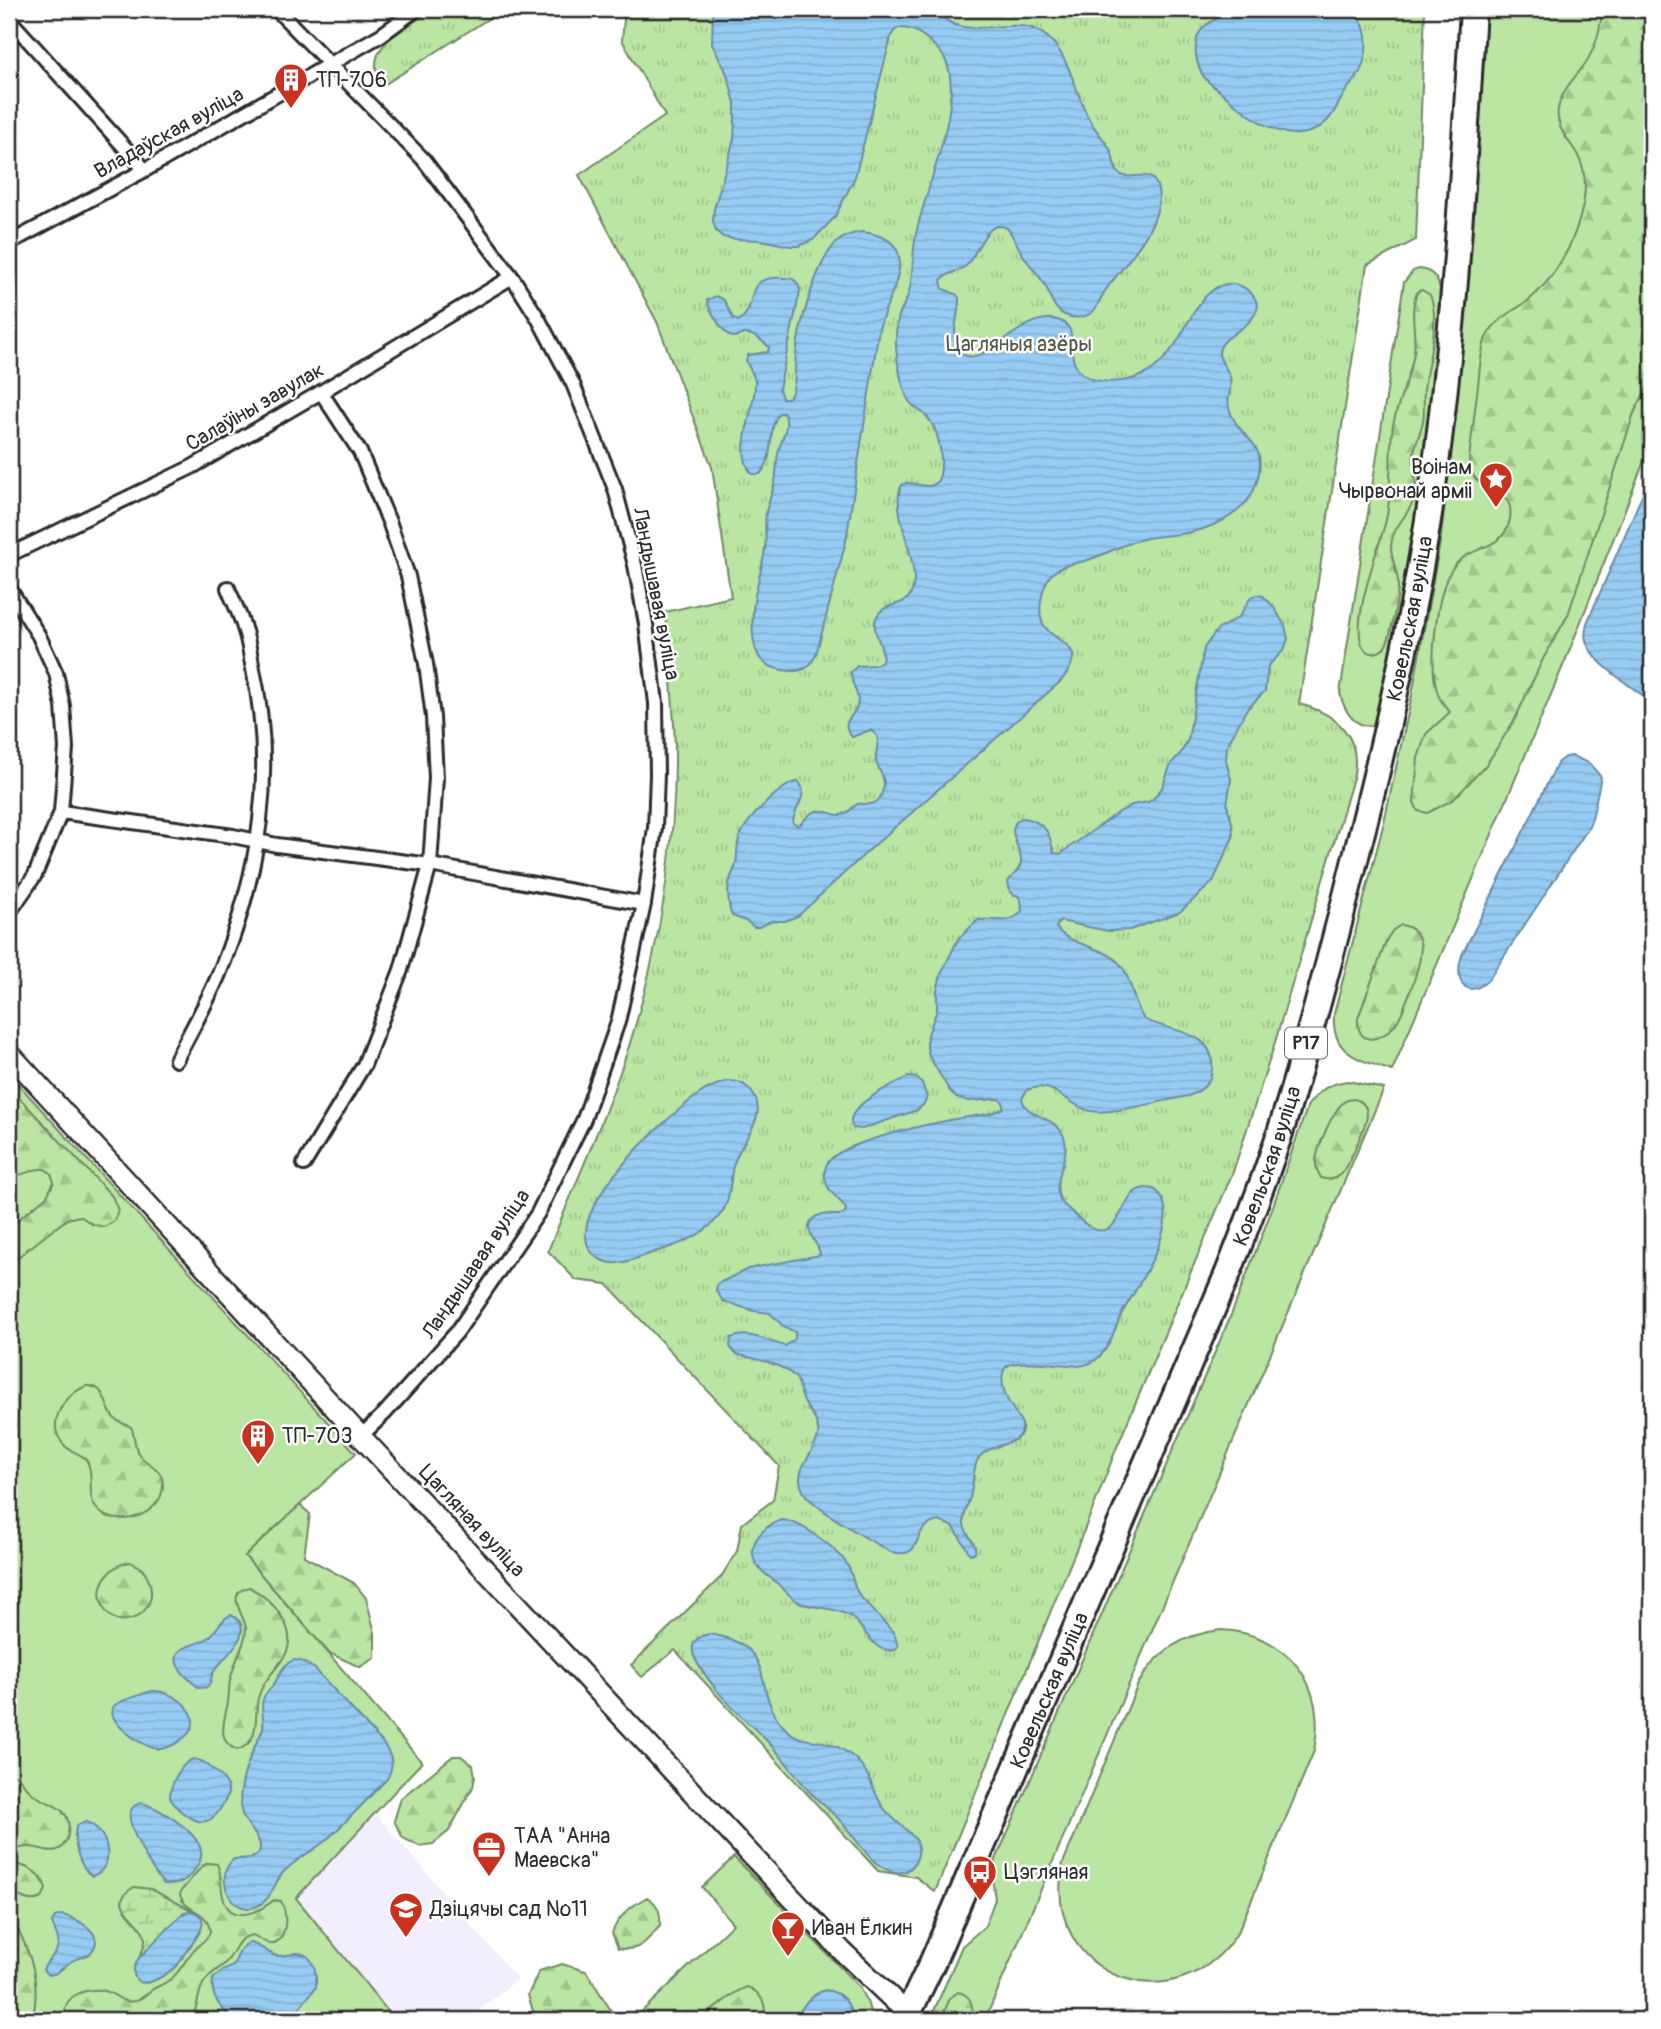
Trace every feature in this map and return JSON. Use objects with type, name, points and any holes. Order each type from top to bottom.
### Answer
[{"type":"highway","name":"Ковельская вуліца","points":[[906,2017],[933,1961],[1228,1273],[1284,1122],[1334,944],[1383,748],[1430,510],[1458,249],[1473,9]]},
{"type":"street","name":"Ландышавая вуліца","points":[[276,9],[423,159],[512,277],[538,318],[573,384],[615,489],[635,565],[656,703],[655,828],[643,904],[618,1022],[584,1119],[538,1213],[457,1332],[386,1413],[361,1436]]},
{"type":"street","name":"Владаўская вуліца","points":[[9,243],[145,170],[381,35],[418,9]]},
{"type":"street","points":[[9,19],[145,170]]},
{"type":"street","name":"Салаўіны завулак","points":[[9,555],[192,467],[512,277]]},
{"type":"street","points":[[304,1164],[364,1065],[401,970],[429,865],[436,778],[433,717],[426,664],[408,576],[390,524],[359,452],[321,392]]},
{"type":"street","points":[[9,587],[39,636],[55,673],[63,706],[66,748],[61,812],[35,875],[9,913]]},
{"type":"street","points":[[176,1060],[218,976],[238,923],[261,819],[264,741],[257,684],[245,629],[228,588]]},
{"type":"street","points":[[61,812],[429,865],[643,904]]},
{"type":"street","name":"Цагляная вуліца","points":[[9,1053],[361,1436],[906,2017]]},
{"type":"shaded area","name":"Дзіцячы сад №11","points":[[375,1813],[517,1979],[467,2020],[395,2020],[296,1898]]},
{"type":"green space","points":[[432,9],[500,9],[382,86],[376,72],[376,59],[381,49],[399,32]]},
{"type":"green space","name":"Цагляныя азёры","points":[[625,9],[1425,9],[1416,240],[1367,265],[1299,704],[1324,714],[1344,729],[1354,750],[1353,778],[1273,1049],[1233,1172],[935,1892],[916,1877],[878,1871],[675,1650],[642,1677],[631,1665],[721,1577],[737,1551],[742,1524],[773,1500],[779,1466],[607,1284],[576,1280],[548,1251],[630,1043],[649,972],[664,898],[675,787],[674,716],[665,612],[731,597],[712,467],[657,322],[579,175],[665,116],[622,40]]},
{"type":"green space","points":[[1487,9],[1652,9],[1652,441],[1568,654],[1392,1071],[1358,1059],[1342,1047],[1334,1028],[1334,1014],[1384,822],[1411,700],[1441,537],[1460,364]]},
{"type":"green space","points":[[1602,9],[1652,9],[1652,379],[1634,413],[1568,615],[1543,659],[1515,719],[1487,764],[1454,799],[1428,813],[1418,811],[1414,802],[1418,758],[1426,734],[1450,712],[1438,694],[1434,666],[1435,630],[1446,580],[1459,561],[1501,538],[1510,519],[1510,507],[1506,499],[1477,480],[1469,459],[1482,349],[1495,324],[1532,298],[1550,278],[1568,249],[1577,227],[1585,191],[1584,179],[1578,156],[1559,123],[1558,109],[1565,90],[1592,51],[1599,31]]},
{"type":"green space","points":[[1419,269],[1433,275],[1440,289],[1430,428],[1420,510],[1379,716],[1373,726],[1366,726],[1350,716],[1340,693],[1404,282],[1413,271]]},
{"type":"green space","points":[[1422,290],[1430,295],[1434,330],[1424,389],[1423,421],[1414,452],[1415,493],[1392,539],[1391,550],[1398,587],[1390,633],[1383,649],[1371,653],[1361,643],[1361,610],[1386,520],[1393,425],[1412,362],[1415,346],[1414,305],[1418,291]]},
{"type":"green space","points":[[1401,925],[1411,928],[1420,942],[1417,971],[1404,1009],[1396,1023],[1387,1033],[1369,1039],[1361,1033],[1358,1018],[1387,939],[1393,930]]},
{"type":"green space","points":[[9,1074],[356,1453],[245,1556],[422,1762],[296,1898],[395,2020],[9,2020]]},
{"type":"green space","points":[[1348,1081],[1384,1089],[985,2020],[930,2020],[962,1946],[985,1926],[995,1899],[991,1871],[1231,1315],[1308,1105],[1325,1088]]},
{"type":"green space","points":[[9,1087],[112,1196],[118,1210],[114,1221],[104,1227],[92,1224],[80,1216],[67,1219],[9,1264],[9,1227],[47,1196],[54,1182],[51,1174],[42,1169],[9,1176]]},
{"type":"green space","points":[[1354,1099],[1364,1104],[1367,1112],[1360,1138],[1342,1172],[1332,1179],[1321,1178],[1316,1163],[1326,1130],[1340,1106],[1347,1100]]},
{"type":"green space","points":[[86,1386],[98,1389],[115,1419],[131,1427],[138,1453],[157,1470],[162,1479],[161,1497],[155,1505],[136,1517],[114,1518],[104,1515],[96,1508],[87,1461],[65,1446],[59,1438],[56,1420],[59,1411],[70,1396]]},
{"type":"green space","points":[[300,1505],[310,1514],[304,1556],[354,1583],[366,1598],[375,1633],[375,1658],[360,1667],[329,1653],[245,1556]]},
{"type":"green space","points":[[130,1562],[141,1569],[149,1580],[150,1600],[137,1617],[118,1620],[103,1606],[100,1591],[110,1572]]},
{"type":"green space","points":[[249,1587],[275,1607],[289,1636],[284,1657],[260,1692],[253,1735],[245,1746],[237,1750],[226,1742],[223,1729],[230,1680],[246,1632],[237,1599],[242,1590]]},
{"type":"green space","points":[[1221,1630],[1245,1633],[1266,1641],[1284,1652],[1298,1667],[1315,1705],[1317,1727],[1314,1751],[1239,1930],[1214,1960],[1183,1977],[1151,1983],[1120,1977],[1093,1961],[1072,1936],[1061,1903],[1063,1863],[1145,1672],[1172,1646],[1195,1635]]},
{"type":"green space","points":[[453,1756],[461,1756],[473,1765],[473,1787],[449,1831],[433,1844],[419,1846],[403,1838],[394,1821],[401,1798]]},
{"type":"green space","points":[[9,1771],[32,1793],[63,1811],[69,1824],[66,1841],[61,1848],[50,1851],[27,1847],[9,1852]]},
{"type":"green space","points":[[734,1857],[859,1987],[868,2004],[872,2020],[633,2020],[733,1924],[702,1887]]},
{"type":"green space","points":[[208,1863],[217,1864],[223,1897],[232,1911],[245,1914],[274,1900],[281,1901],[285,1913],[285,1927],[280,1939],[269,1944],[253,1935],[242,1939],[227,1961],[205,1981],[195,2011],[189,2020],[67,2020],[66,2005],[70,1999],[82,1992],[105,1991],[130,2002],[175,1975],[210,1932],[201,1914],[187,1905],[180,1895],[202,1866]]},
{"type":"green space","points":[[18,1865],[32,1870],[42,1880],[46,1889],[42,1898],[29,1900],[9,1889],[9,1868]]},
{"type":"green space","points":[[134,1887],[151,1889],[193,1911],[184,1912],[139,1958],[145,1937],[123,1906],[122,1900]]},
{"type":"green space","points":[[647,1897],[658,1909],[660,1926],[637,1947],[618,1948],[612,1933],[618,1921]]},
{"type":"green space","points":[[9,1912],[28,1951],[35,1977],[32,2020],[9,2020]]},
{"type":"green space","points":[[562,1964],[586,1971],[617,2020],[536,2020],[528,1995],[539,1971]]},
{"type":"green space","points":[[747,1987],[756,1992],[762,2000],[765,2010],[762,2020],[695,2020],[733,1994]]},
{"type":"green space","points":[[958,1992],[966,1996],[971,2003],[972,2020],[941,2020],[950,1998]]},
{"type":"water","points":[[1339,8],[1360,19],[1366,36],[1363,64],[1327,121],[1314,130],[1300,134],[1271,128],[1244,111],[1206,79],[1196,57],[1197,38],[1203,28],[1227,9],[1259,12]]},
{"type":"water","points":[[713,9],[938,9],[945,19],[967,28],[1031,28],[1043,34],[1061,54],[1083,107],[1110,149],[1120,174],[1150,177],[1155,182],[1158,203],[1149,230],[1095,308],[1085,316],[1071,317],[1058,310],[1045,285],[1007,228],[1000,226],[988,232],[966,266],[941,280],[943,289],[959,298],[955,335],[958,349],[963,354],[971,357],[980,354],[1028,325],[1053,319],[1061,321],[1070,330],[1072,356],[1079,370],[1096,380],[1127,380],[1150,371],[1168,355],[1202,300],[1219,286],[1241,286],[1252,294],[1258,306],[1250,321],[1225,341],[1219,353],[1231,381],[1228,400],[1233,419],[1252,442],[1259,458],[1260,469],[1256,484],[1244,504],[1215,525],[1136,541],[1054,572],[1044,588],[1041,615],[1047,630],[1072,651],[1070,668],[1061,681],[798,916],[785,921],[771,921],[759,927],[732,916],[728,891],[739,839],[757,812],[792,783],[799,782],[803,792],[793,823],[798,826],[817,811],[843,815],[858,804],[873,804],[883,791],[884,780],[876,762],[877,736],[870,730],[852,737],[848,732],[848,720],[858,702],[851,672],[857,666],[875,665],[882,661],[882,650],[875,628],[877,616],[887,607],[905,601],[913,589],[913,568],[899,509],[900,489],[903,484],[908,483],[928,486],[934,484],[939,478],[941,467],[937,434],[927,417],[906,395],[898,366],[896,335],[899,316],[911,285],[916,234],[942,145],[951,97],[950,76],[945,59],[924,36],[907,28],[894,31],[855,177],[835,217],[813,240],[799,246],[723,237],[716,231],[714,209],[734,139],[735,103],[725,69],[712,44]]},
{"type":"water","points":[[862,232],[882,237],[894,245],[899,256],[899,269],[879,329],[846,541],[817,651],[806,668],[793,671],[779,669],[766,664],[758,655],[753,623],[755,596],[765,549],[766,512],[775,481],[777,457],[786,428],[786,418],[784,413],[779,413],[775,420],[765,468],[760,474],[752,474],[744,453],[755,381],[746,360],[748,355],[768,352],[769,347],[751,335],[733,337],[725,332],[707,300],[716,296],[724,300],[733,318],[738,321],[745,314],[753,292],[761,281],[786,278],[796,282],[800,291],[779,389],[782,398],[789,398],[794,383],[801,328],[822,264],[829,251],[842,238]]},
{"type":"water","points":[[1652,472],[1652,702],[1604,666],[1589,648],[1585,636],[1587,623]]},
{"type":"water","points":[[1263,596],[1274,607],[1285,626],[1288,639],[1284,650],[1268,666],[1265,691],[1246,710],[1227,746],[1226,760],[1231,780],[1227,805],[1233,837],[1213,882],[1180,912],[1130,930],[1108,931],[1060,921],[1056,927],[1067,937],[1117,961],[1126,974],[1144,1019],[1188,1034],[1206,1046],[1211,1056],[1210,1079],[1201,1089],[1188,1096],[1112,1111],[1091,1111],[1045,1088],[1027,1090],[1022,1099],[1030,1110],[1055,1125],[1064,1137],[1065,1154],[1058,1180],[1059,1196],[1063,1204],[1091,1228],[1106,1230],[1118,1219],[1132,1195],[1138,1190],[1153,1189],[1160,1195],[1165,1207],[1161,1238],[1108,1345],[1096,1360],[1078,1366],[1019,1363],[1011,1364],[1004,1370],[1002,1380],[1005,1394],[1022,1424],[1022,1432],[1012,1441],[982,1454],[977,1461],[964,1520],[965,1528],[975,1546],[975,1553],[970,1554],[954,1527],[939,1521],[929,1524],[923,1530],[910,1551],[891,1552],[829,1515],[803,1491],[800,1476],[816,1443],[818,1428],[803,1399],[797,1380],[784,1369],[736,1354],[730,1347],[731,1338],[744,1335],[785,1346],[795,1339],[795,1332],[783,1326],[770,1313],[723,1301],[716,1291],[717,1284],[748,1269],[820,1255],[809,1225],[811,1220],[820,1215],[844,1214],[846,1209],[828,1187],[825,1175],[828,1162],[841,1152],[890,1134],[1003,1108],[1003,1102],[999,1099],[969,1101],[957,1098],[949,1090],[929,1056],[927,1037],[937,1010],[941,974],[958,939],[978,920],[1007,920],[1022,911],[1021,900],[1010,891],[1008,882],[1021,863],[1014,825],[1024,818],[1040,824],[1049,834],[1054,853],[1060,854],[1119,812],[1153,799],[1162,788],[1171,764],[1188,740],[1204,648],[1217,630],[1239,617],[1251,597]]},
{"type":"water","points":[[1572,756],[1589,763],[1601,777],[1592,819],[1489,979],[1481,986],[1468,988],[1459,973],[1462,955],[1558,762]]},
{"type":"water","points":[[908,1077],[917,1078],[922,1083],[927,1098],[923,1105],[917,1110],[862,1129],[853,1128],[851,1120],[861,1105]]},
{"type":"water","points":[[728,1081],[741,1083],[748,1088],[756,1100],[758,1110],[753,1128],[734,1163],[728,1198],[718,1217],[703,1231],[686,1241],[633,1260],[613,1263],[595,1256],[590,1250],[586,1232],[592,1211],[623,1164],[684,1105],[713,1086]]},
{"type":"water","points":[[782,1520],[809,1531],[845,1561],[859,1595],[894,1633],[898,1646],[895,1650],[881,1648],[875,1644],[850,1616],[844,1613],[795,1600],[760,1569],[753,1553],[756,1539],[767,1528]]},
{"type":"water","points":[[231,1615],[239,1621],[241,1635],[214,1671],[208,1687],[199,1688],[181,1670],[176,1659],[177,1654],[185,1647],[208,1638],[224,1619]]},
{"type":"water","points":[[709,1634],[732,1640],[747,1648],[756,1658],[774,1712],[793,1735],[834,1746],[858,1762],[883,1807],[917,1841],[918,1855],[913,1866],[903,1872],[896,1872],[875,1862],[840,1820],[809,1791],[773,1748],[721,1695],[699,1666],[693,1652],[693,1645],[697,1640]]},
{"type":"water","points":[[294,1660],[315,1669],[383,1743],[392,1765],[387,1779],[341,1826],[286,1869],[265,1901],[255,1907],[246,1908],[232,1899],[225,1883],[228,1866],[234,1859],[254,1857],[260,1848],[258,1839],[242,1815],[242,1786],[248,1762],[263,1728],[264,1697],[284,1667]]},
{"type":"water","points":[[154,1691],[178,1699],[193,1719],[187,1735],[163,1749],[153,1748],[127,1733],[114,1719],[112,1712],[116,1704]]},
{"type":"water","points":[[193,1759],[208,1765],[223,1778],[228,1788],[228,1794],[219,1812],[206,1821],[188,1816],[177,1808],[170,1798],[177,1776],[184,1765]]},
{"type":"water","points":[[142,1803],[170,1816],[196,1840],[201,1859],[184,1880],[164,1884],[142,1850],[130,1820],[130,1813],[134,1806]]},
{"type":"water","points":[[86,1822],[100,1832],[107,1849],[105,1865],[100,1872],[92,1876],[83,1867],[75,1838],[77,1825]]},
{"type":"water","points":[[189,1911],[201,1917],[202,1927],[196,1939],[171,1971],[158,1979],[140,1982],[134,1974],[139,1958],[180,1916]]},
{"type":"water","points":[[60,1915],[87,1927],[96,1944],[88,1955],[72,1961],[55,1974],[48,1975],[43,1970],[58,1944],[52,1922]]},
{"type":"water","points":[[250,1943],[277,1956],[296,1953],[311,1960],[316,1987],[290,2020],[234,2020],[215,1997],[213,1979],[233,1966],[240,1949]]},
{"type":"water","points":[[826,1990],[845,2000],[852,2020],[796,2020],[807,2001]]},
{"type":"place","name":"ТП-706","points":[[291,110]]},
{"type":"place","name":"Воінам Чырвонай арміі","points":[[1496,509]]},
{"type":"place","name":"ТП-703","points":[[258,1466]]},
{"type":"place","name":"ТАА \"Анна Маевска\"","points":[[489,1878]]},
{"type":"place","name":"Цэгляная","points":[[980,1902]]},
{"type":"place","name":"Дзіцячы сад №11","points":[[406,1939]]},
{"type":"place","name":"Иван Ёлкин","points":[[788,1958]]}]
